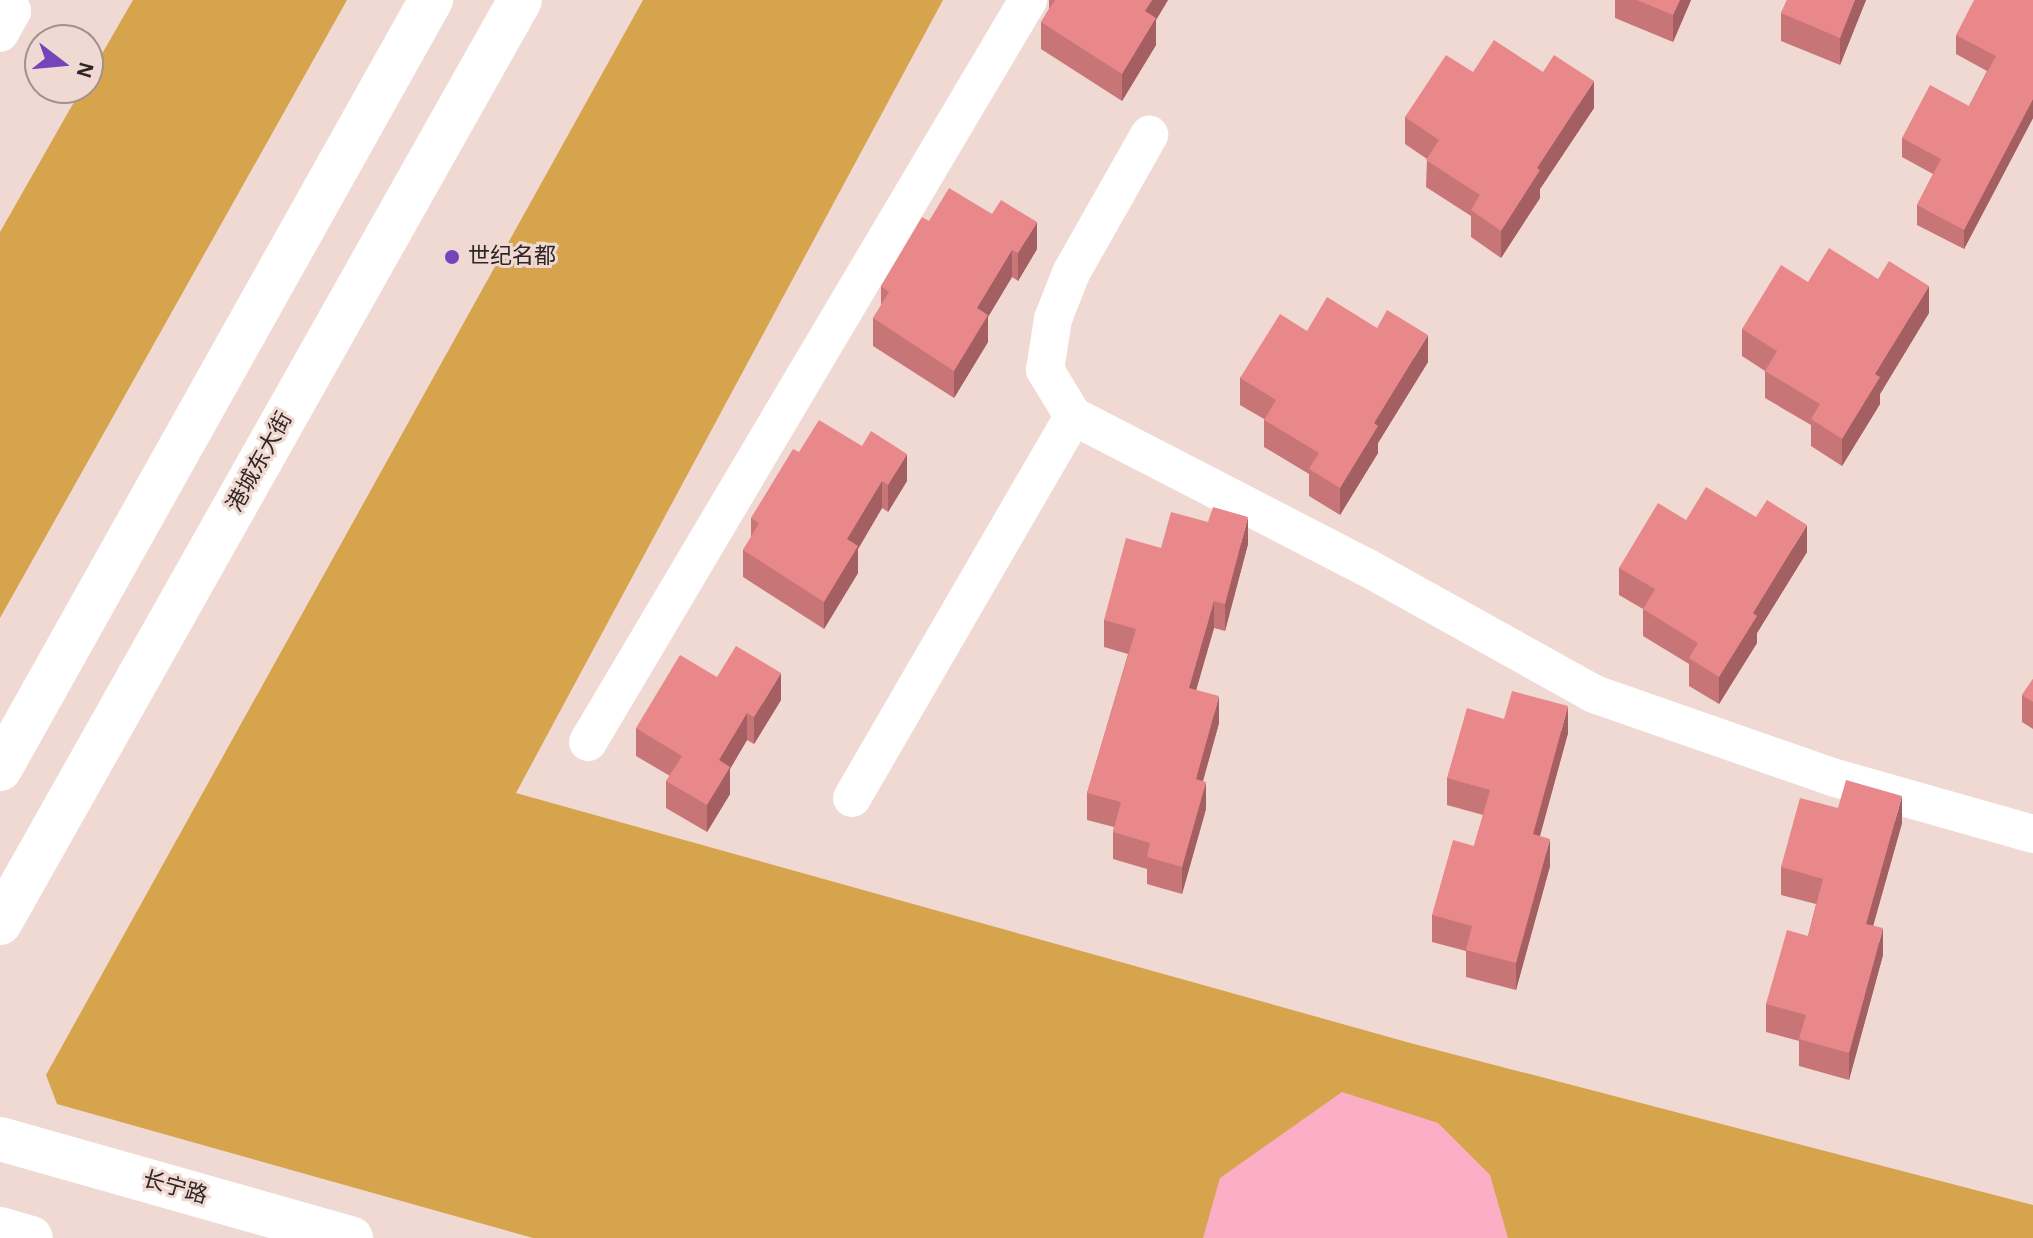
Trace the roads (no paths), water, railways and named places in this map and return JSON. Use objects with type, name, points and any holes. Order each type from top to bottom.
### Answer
[{"type":"main road","points":[[0,769],[431,0]]},
{"type":"main road","name":"港城东大街","points":[[0,923],[520,0]]},
{"type":"main road","name":"长宁路","points":[[0,1139],[351,1238]]},
{"type":"main road","points":[[0,1229],[31,1238]]},
{"type":"street","points":[[588,742],[1028,0]]},
{"type":"street","points":[[0,4],[12,11],[0,33]]},
{"type":"street","points":[[1149,135],[1071,273],[1053,319],[1045,370],[1054,393],[1073,416],[1366,567],[1594,694],[1832,777],[2033,834]]},
{"type":"street","points":[[852,798],[1073,416]]},
{"type":"place","name":"世纪名都","points":[[452,257]]}]
